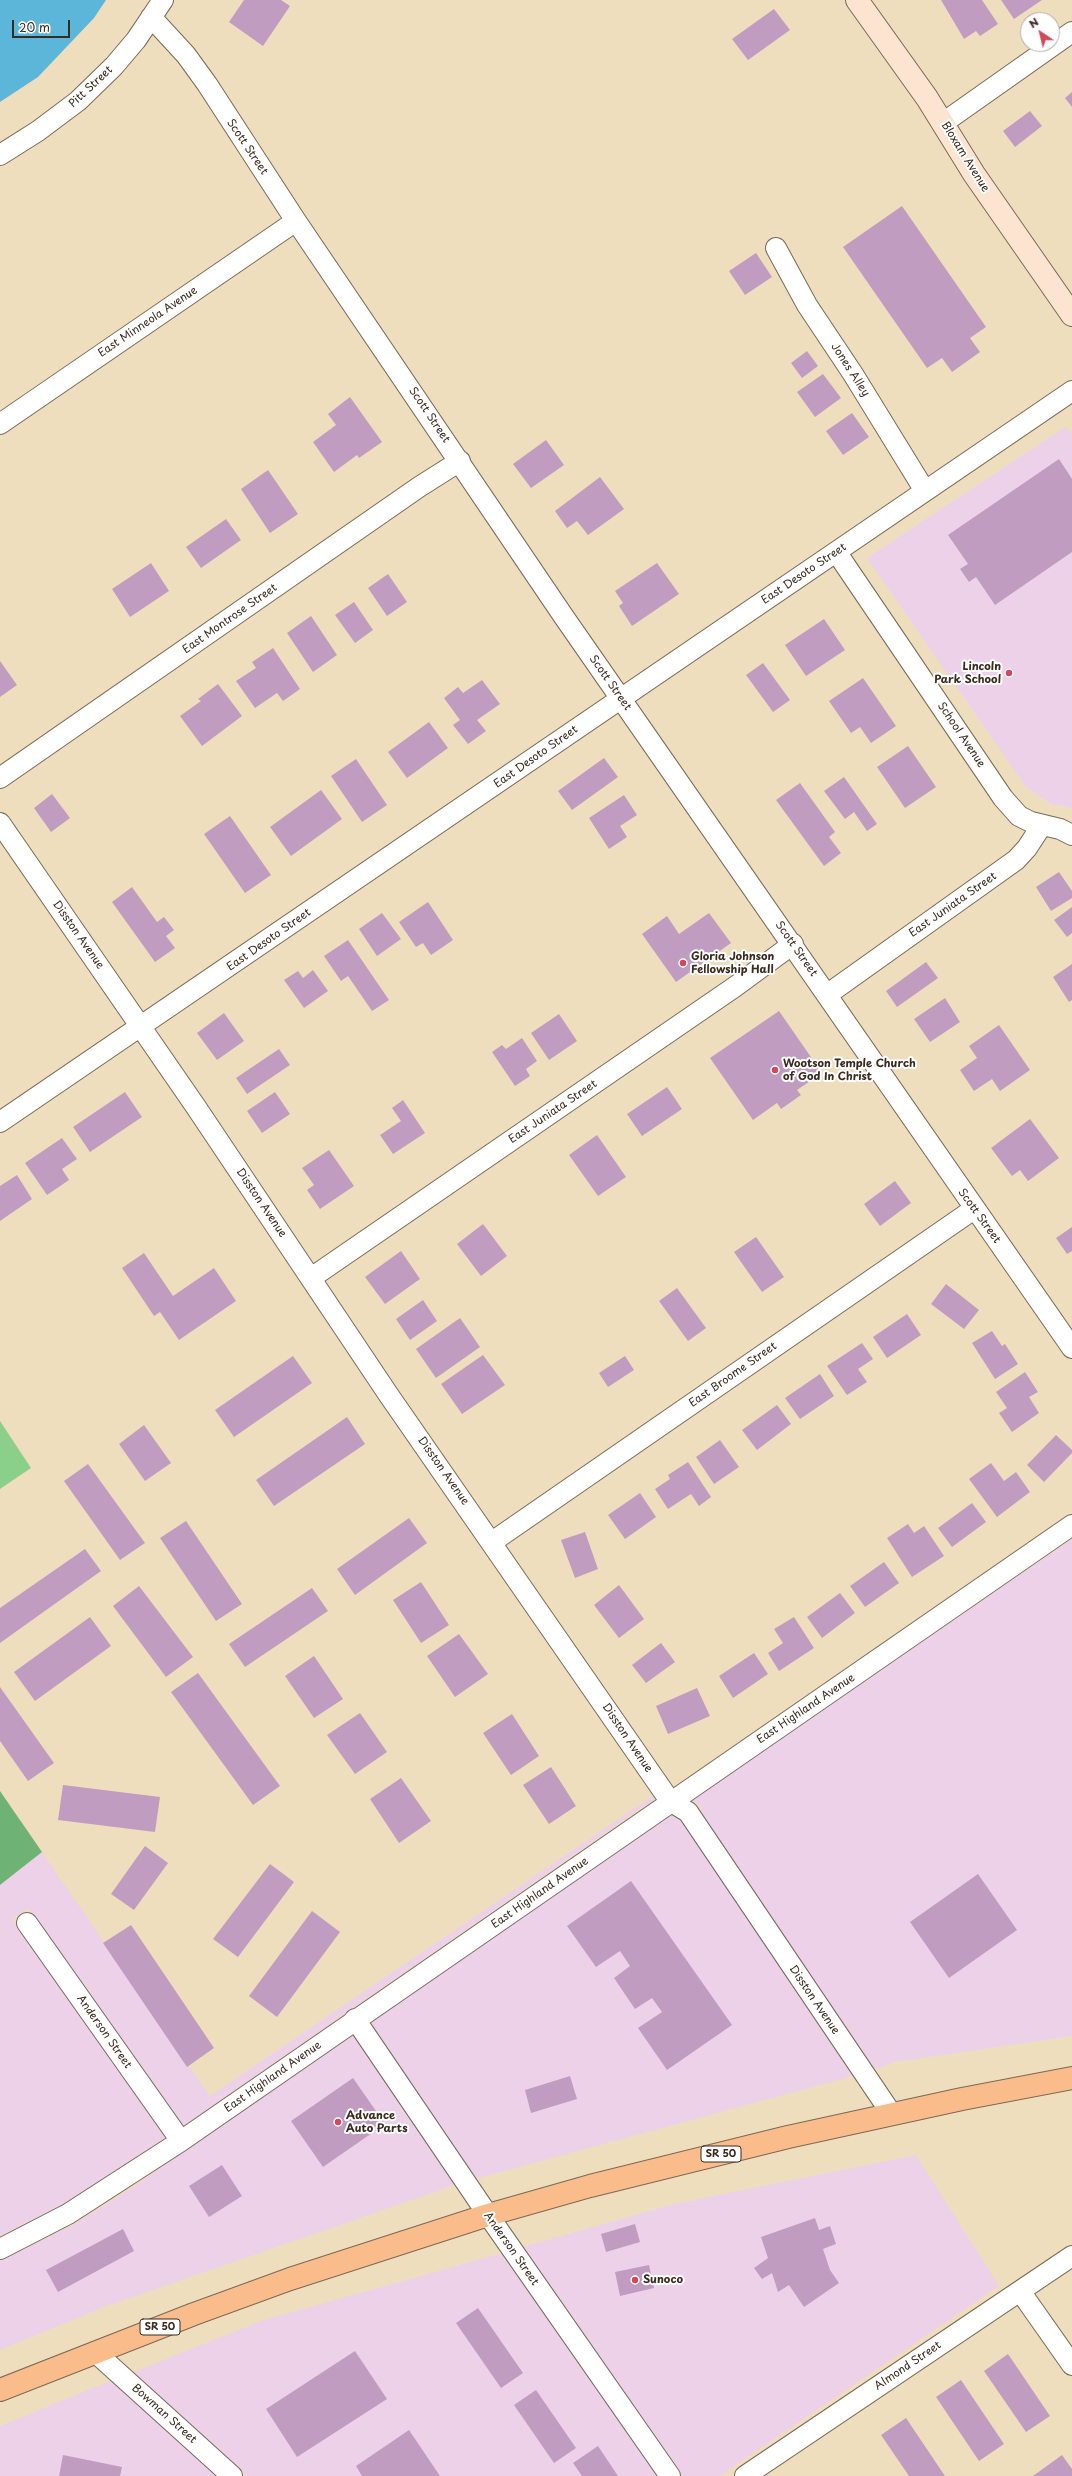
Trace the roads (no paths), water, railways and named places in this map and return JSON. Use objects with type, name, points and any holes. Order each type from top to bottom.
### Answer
[{"type":"highway","name":"SR 50","points":[[0,2390],[95,2352],[290,2280],[488,2215],[690,2161],[891,2114],[1072,2078]]},
{"type":"street","name":"Pitt Street","points":[[0,155],[38,131],[78,101],[114,66],[163,0]]},
{"type":"street","name":"Bloxam Avenue","points":[[856,0],[943,123],[974,174],[1072,315]]},
{"type":"street","name":"Scott Street","points":[[151,17],[186,55],[207,84],[296,221],[621,698],[828,994],[974,1209],[1072,1348]]},
{"type":"street","points":[[943,123],[1072,32]]},
{"type":"street","name":"East Minneola Avenue","points":[[0,424],[296,221]]},
{"type":"street","name":"Jones Alley","points":[[776,248],[807,305],[853,374],[925,491]]},
{"type":"street","name":"East Desoto Street","points":[[0,1122],[142,1028],[621,698],[837,553],[1072,391]]},
{"type":"street","name":"East Montrose Street","points":[[0,778],[412,491],[460,461]]},
{"type":"street","name":"School Avenue","points":[[837,553],[1004,798],[1019,816],[1042,824]]},
{"type":"street","name":"Disston Avenue","points":[[0,822],[142,1028],[388,1394],[670,1801],[688,1812],[891,2114]]},
{"type":"street","points":[[1042,824],[1060,829],[1072,835]]},
{"type":"street","name":"East Juniata Street","points":[[828,994],[1016,860],[1027,848],[1042,824]]},
{"type":"street","name":"East Juniata Street","points":[[311,1278],[736,986],[793,944]]},
{"type":"street","name":"East Broome Street","points":[[492,1542],[974,1209]]},
{"type":"street","name":"East Highland Avenue","points":[[0,2248],[68,2214],[181,2141],[670,1801],[1072,1525]]},
{"type":"street","name":"Anderson Street","points":[[26,1923],[181,2141]]},
{"type":"street","name":"Anderson Street","points":[[355,2019],[488,2215],[670,2476]]},
{"type":"street","name":"Almond Street","points":[[745,2476],[1072,2256]]},
{"type":"street","points":[[1020,2291],[1072,2365]]},
{"type":"street","name":"Bowman Street","points":[[95,2352],[232,2476]]},
{"type":"water","points":[[0,0],[106,0],[94,18],[38,77],[0,102]]},
{"type":"place","name":"Lincoln Park School","points":[[1009,673]]},
{"type":"place","name":"Gloria Johnson Fellowship Hall","points":[[683,963]]},
{"type":"place","name":"Wootson Temple Church of God In Christ","points":[[775,1070]]},
{"type":"place","name":"Advance Auto Parts","points":[[338,2122]]},
{"type":"place","name":"Sunoco","points":[[635,2280]]}]
